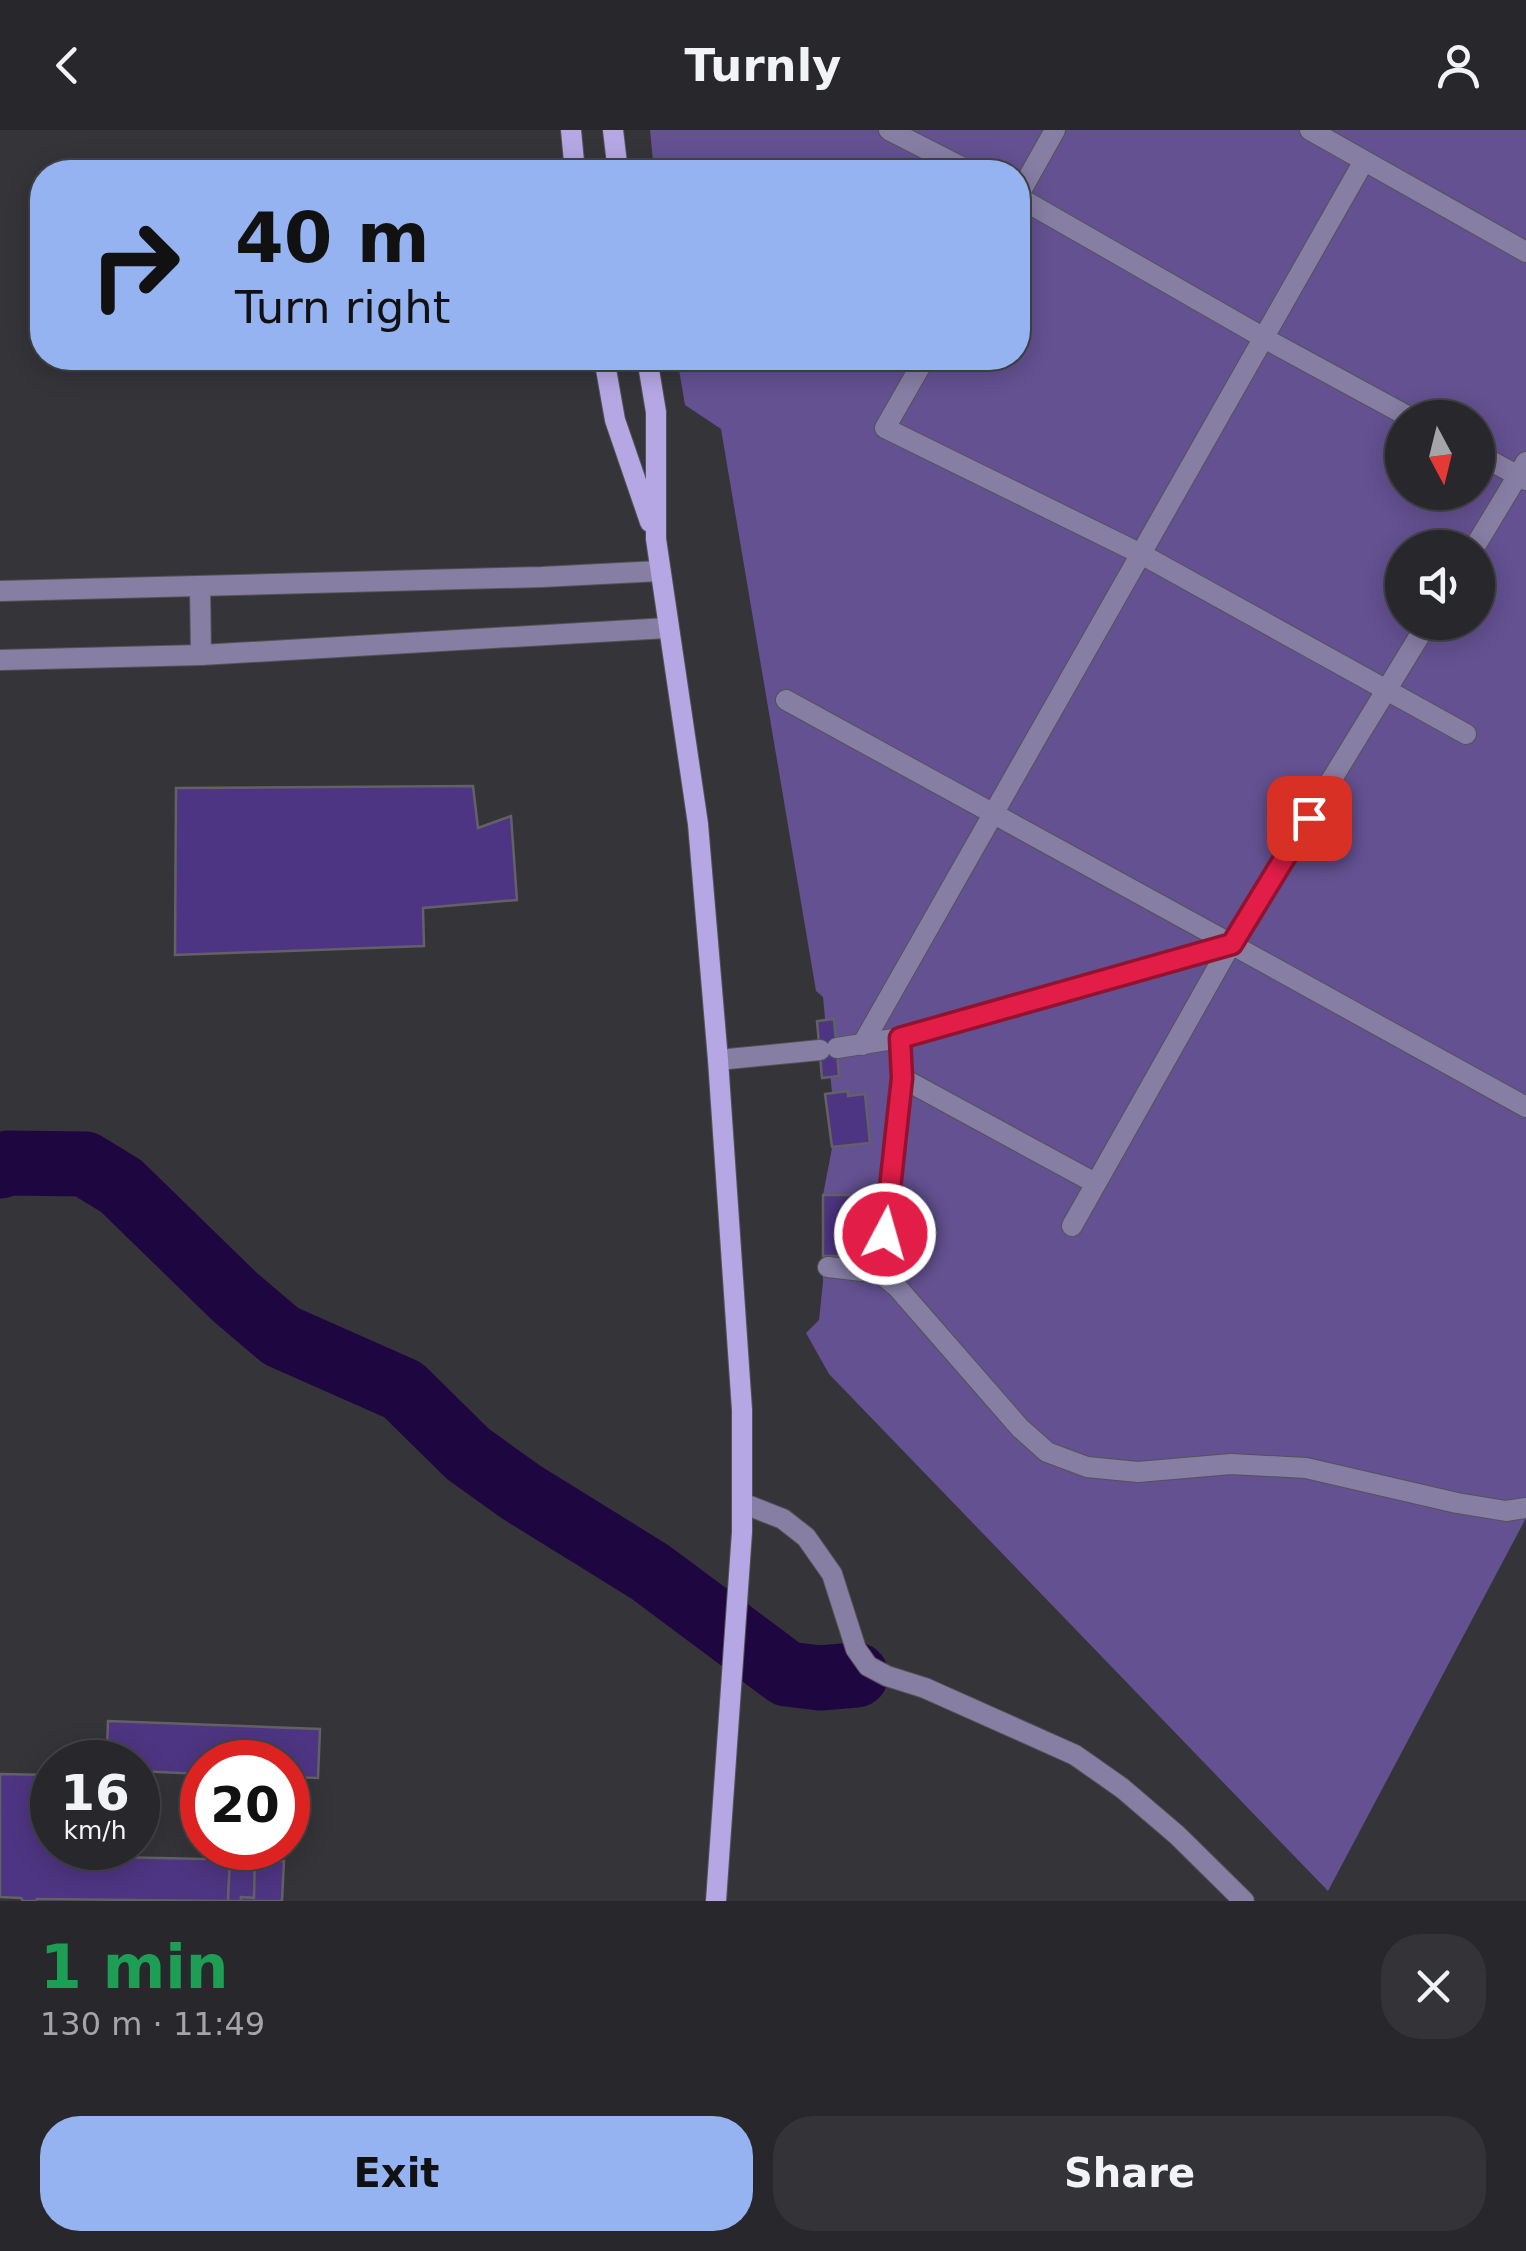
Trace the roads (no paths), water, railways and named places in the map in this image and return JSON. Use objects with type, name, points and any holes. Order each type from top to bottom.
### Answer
[{"type":"main road","points":[[571,130],[574,160]]},
{"type":"main road","points":[[613,130],[617,160]]},
{"type":"main road","points":[[606,370],[615,420],[656,538]]},
{"type":"main road","points":[[649,370],[656,412],[656,538],[698,824],[742,1410],[742,1532],[716,1901]]},
{"type":"street","points":[[889,130],[948,160]]},
{"type":"street","points":[[1030,176],[1056,130]]},
{"type":"street","points":[[1310,130],[1526,252]]},
{"type":"street","points":[[862,1044],[1364,161]]},
{"type":"street","points":[[1030,204],[1385,404]]},
{"type":"street","points":[[918,370],[884,428],[1141,554],[1466,734]]},
{"type":"street","points":[[1486,530],[1524,473],[1495,461]]},
{"type":"street","points":[[0,591],[660,571]]},
{"type":"street","points":[[200,586],[201,655]]},
{"type":"street","points":[[0,660],[201,655],[668,628]]},
{"type":"street","points":[[1072,1226],[1232,944],[1417,640]]},
{"type":"street","points":[[786,700],[1526,1107]]},
{"type":"street","points":[[718,1060],[900,1038],[1232,944]]},
{"type":"street","points":[[880,1272],[902,1078],[900,1038]]},
{"type":"street","points":[[902,1078],[1095,1183]]},
{"type":"street","points":[[828,1267],[880,1272],[1020,1428],[1047,1452],[1087,1467],[1138,1472],[1231,1464],[1306,1468],[1456,1503],[1506,1511],[1526,1508]]},
{"type":"street","points":[[742,1502],[783,1519],[806,1537],[832,1574],[856,1650],[868,1666],[1075,1756],[1122,1788],[1177,1835],[1244,1901]]},
{"type":"waterway","points":[[0,1166],[85,1164],[121,1186],[235,1297],[281,1336],[403,1390],[468,1454],[521,1492],[650,1572],[787,1674],[820,1678],[856,1675]]}]
